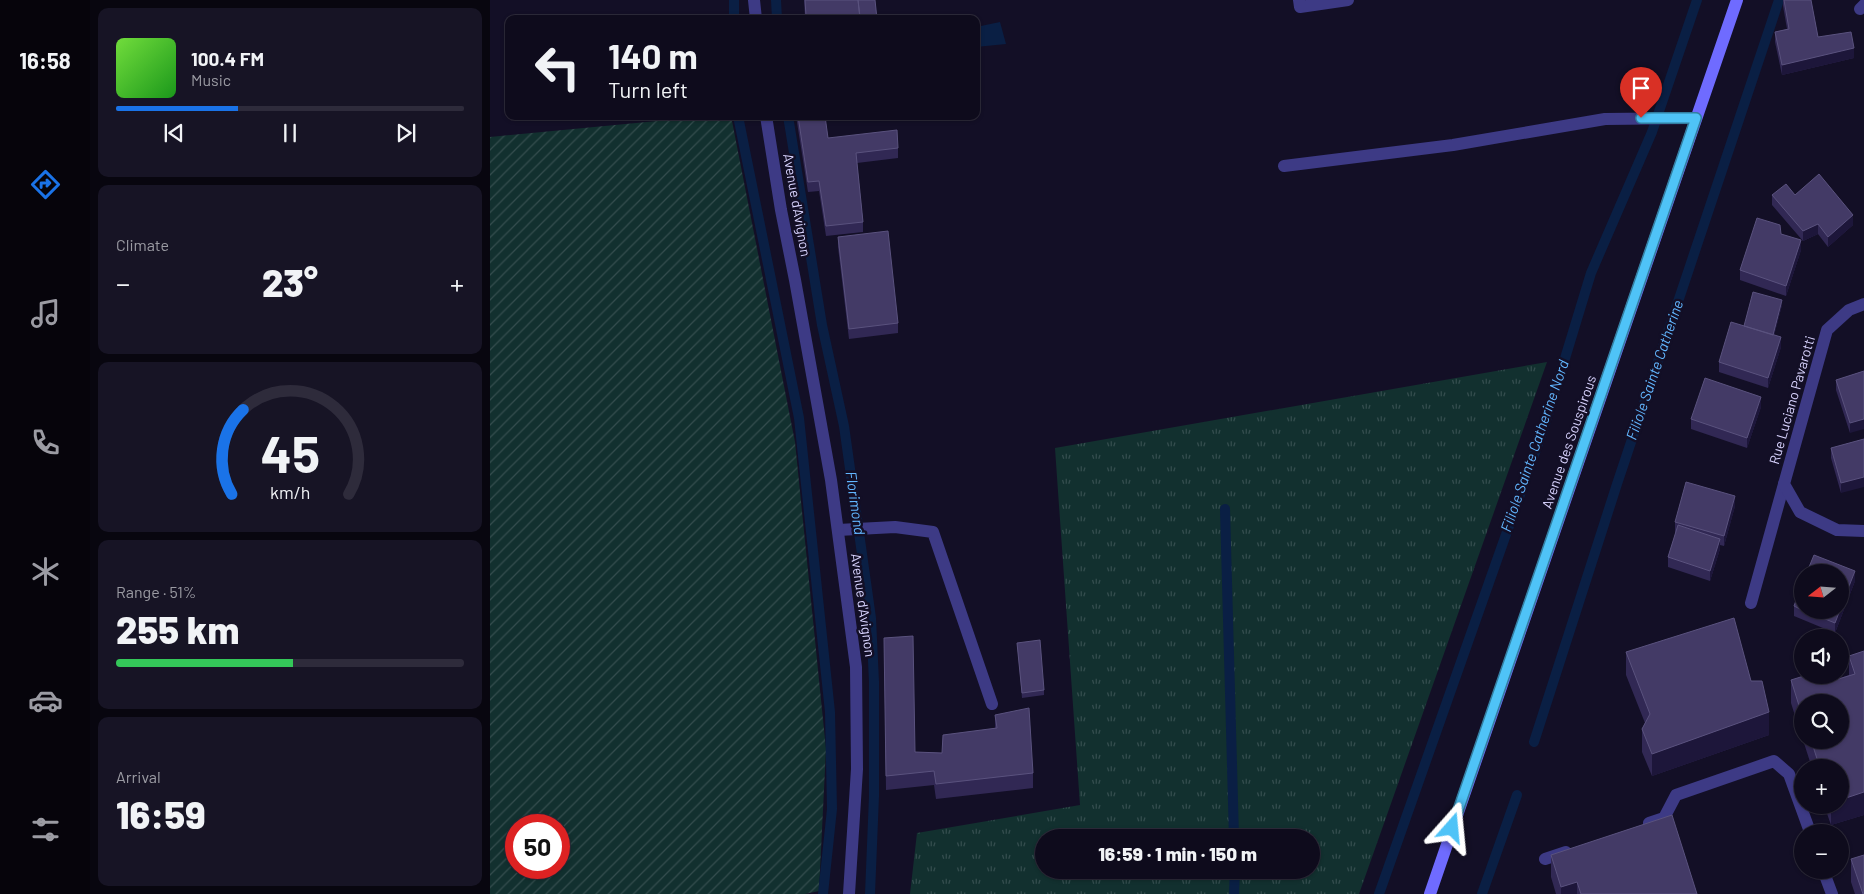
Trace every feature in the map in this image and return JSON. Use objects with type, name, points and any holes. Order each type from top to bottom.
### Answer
[{"type":"main road","name":"Avenue des Souspirous","points":[[1430,894],[1736,0]]},
{"type":"street","points":[[754,0],[756,15]]},
{"type":"street","points":[[1299,0],[1300,7],[1348,0]]},
{"type":"street","points":[[1284,166],[1453,145],[1605,119],[1696,118]]},
{"type":"street","name":"Avenue d'Avignon","points":[[767,120],[781,210],[796,280],[831,480],[856,667],[857,769],[849,894]]},
{"type":"street","name":"Rue Luciano Pavarotti","points":[[1864,304],[1849,310],[1827,330],[1784,484],[1800,512],[1837,530],[1864,530]]},
{"type":"street","points":[[1751,602],[1784,484]]},
{"type":"street","points":[[838,530],[895,527],[933,532],[992,704]]},
{"type":"street","points":[[1637,828],[1664,818],[1676,795],[1774,762],[1789,774],[1807,824]]},
{"type":"street","points":[[1545,859],[1582,846]]},
{"type":"street","points":[[1826,879],[1832,894]]},
{"type":"green space","points":[[667,120],[732,120],[795,442],[826,749],[819,891],[805,894],[490,894],[490,137]]},
{"type":"green space","points":[[1547,362],[1359,894],[910,894],[917,833],[1080,805],[1055,448]]},
{"type":"water","points":[[1000,22],[1006,44],[980,47],[980,26]]},
{"type":"building","points":[[805,0],[858,0],[860,15],[806,15]]},
{"type":"building","points":[[858,0],[875,0],[877,15],[860,15]]},
{"type":"building","points":[[1784,0],[1811,0],[1818,37],[1851,32],[1854,48],[1782,65],[1775,32],[1789,29]]},
{"type":"building","points":[[799,120],[826,120],[828,138],[897,130],[898,148],[856,153],[863,222],[826,226],[819,181],[808,182]]},
{"type":"building","points":[[1819,174],[1853,215],[1828,237],[1818,224],[1803,231],[1772,195],[1786,184],[1795,195]]},
{"type":"building","points":[[1757,218],[1780,225],[1781,234],[1801,240],[1786,286],[1740,270]]},
{"type":"building","points":[[888,231],[898,323],[849,329],[838,237]]},
{"type":"building","points":[[1753,292],[1782,300],[1773,335],[1744,326]]},
{"type":"building","points":[[1731,322],[1781,337],[1768,378],[1719,362]]},
{"type":"building","points":[[1864,371],[1864,419],[1850,423],[1836,380]]},
{"type":"building","points":[[1705,378],[1761,397],[1747,438],[1691,419]]},
{"type":"building","points":[[1864,439],[1864,477],[1841,483],[1831,448]]},
{"type":"building","points":[[1686,482],[1735,496],[1724,536],[1675,522]]},
{"type":"building","points":[[1678,525],[1720,539],[1710,571],[1668,557]]},
{"type":"building","points":[[1814,555],[1837,564],[1810,564]]},
{"type":"building","points":[[1849,569],[1855,571],[1849,586]]},
{"type":"building","points":[[1734,618],[1751,681],[1762,681],[1769,712],[1652,754],[1642,729],[1650,714],[1626,652]]},
{"type":"building","points":[[1825,619],[1837,619],[1835,623]]},
{"type":"building","points":[[913,636],[915,752],[942,753],[943,735],[997,728],[995,715],[1029,708],[1033,773],[936,784],[934,771],[886,776],[884,638]]},
{"type":"building","points":[[1040,640],[1044,690],[1022,693],[1017,643]]},
{"type":"building","points":[[1864,651],[1864,792],[1849,797],[1849,759],[1817,759],[1814,749],[1849,749],[1849,694],[1795,694],[1791,680],[1794,679],[1794,684],[1849,684],[1849,676],[1855,674],[1849,656]]},
{"type":"building","points":[[1672,815],[1697,894],[1581,894],[1577,882],[1561,887],[1551,855]]},
{"type":"building","points":[[1864,855],[1864,894],[1863,894],[1851,859]]},
{"type":"waterway","points":[[734,0],[734,15]]},
{"type":"waterway","name":"Florimond","points":[[776,0],[777,15]]},
{"type":"waterway","name":"Filiole Sainte Catherine Nord","points":[[1379,894],[1545,424],[1591,273],[1652,132],[1697,0]]},
{"type":"waterway","name":"Filiole Sainte Catherine","points":[[1534,742],[1617,484],[1779,0]]},
{"type":"waterway","points":[[739,120],[799,418],[830,712],[832,809],[823,894]]},
{"type":"waterway","name":"Florimond","points":[[789,120],[822,325],[844,426],[871,618],[874,682],[874,796],[870,894]]},
{"type":"waterway","points":[[1225,509],[1234,829]]},
{"type":"waterway","name":"Filiole Sainte Catherine","points":[[1482,894],[1517,795]]},
{"type":"waterway","points":[[1234,894],[1235,879]]},
{"type":"route","points":[[1452,828],[1696,118],[1641,118]]}]
